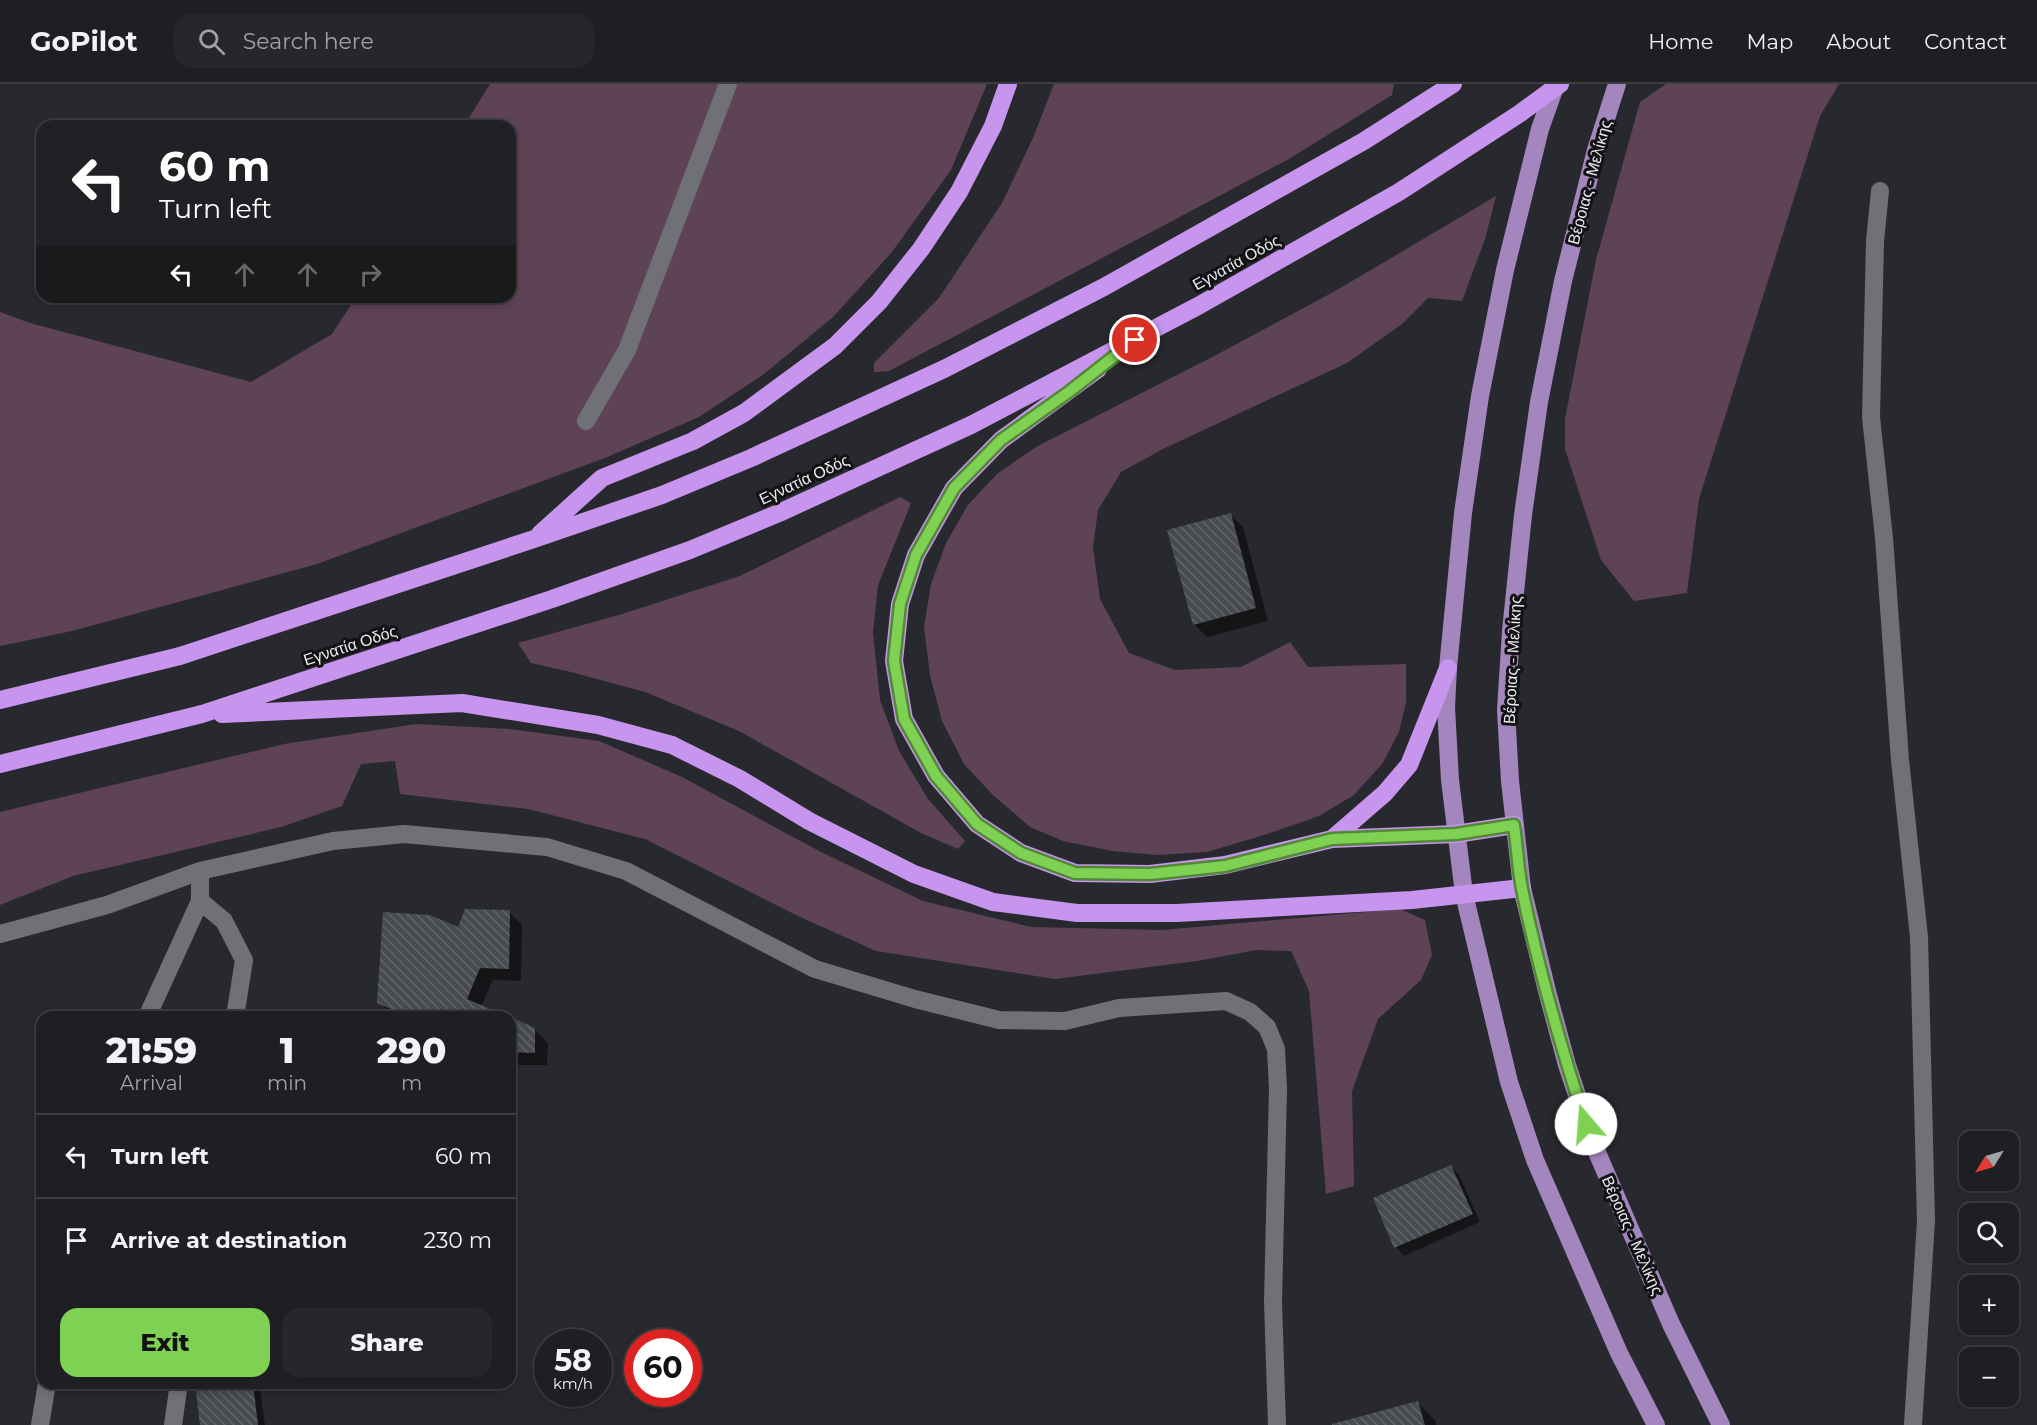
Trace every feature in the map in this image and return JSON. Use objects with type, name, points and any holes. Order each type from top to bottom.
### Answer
[{"type":"highway","points":[[534,539],[602,478],[693,441],[744,413],[834,346],[879,302],[921,249],[959,192],[993,126],[1008,84]]},
{"type":"highway","points":[[0,700],[180,656],[662,495],[751,458],[944,369],[1104,287],[1364,141],[1453,84]]},
{"type":"highway","name":"Εγνατία Οδός","points":[[0,764],[202,714],[552,599],[690,550],[779,513],[971,425],[1135,340],[1399,192],[1519,114],[1558,84]]},
{"type":"highway","points":[[1135,340],[1070,391],[1001,440],[954,488],[916,555],[900,604],[894,661],[904,719],[936,776],[977,824],[1021,853],[1075,873],[1150,874],[1225,866],[1332,839],[1456,834],[1514,825]]},
{"type":"highway","points":[[1332,839],[1385,793],[1409,765],[1448,668]]},
{"type":"highway","points":[[202,714],[462,703],[598,725],[672,745],[740,779],[809,821],[914,874],[993,902],[1077,913],[1177,913],[1412,900],[1522,888]]},
{"type":"main road","points":[[1558,84],[1540,129],[1504,270],[1480,396],[1463,513],[1446,707],[1456,834],[1464,894],[1509,1082],[1535,1160],[1619,1353],[1656,1425]]},
{"type":"main road","name":"Βέροιας - Μελίκης","points":[[1617,84],[1596,150],[1563,281],[1539,402],[1526,493],[1511,631],[1506,710],[1514,825],[1522,888],[1561,1044],[1593,1143],[1671,1324],[1721,1425]]},
{"type":"street","points":[[586,421],[627,350],[728,84]]},
{"type":"street","points":[[1880,191],[1875,241],[1871,417],[1884,538],[1900,760],[1919,937],[1926,1221],[1913,1425]]},
{"type":"street","points":[[0,934],[107,905],[200,871],[333,841],[404,834],[547,847],[626,871],[815,969],[915,999],[999,1020],[1065,1021],[1119,1008],[1226,1001],[1251,1012],[1267,1027],[1276,1048],[1278,1089],[1273,1302],[1277,1425]]},
{"type":"street","points":[[150,1011],[200,901],[200,871]]},
{"type":"street","points":[[200,901],[224,921],[244,960],[236,1011]]},
{"type":"street","points":[[40,1425],[46,1389]]},
{"type":"street","points":[[172,1425],[178,1389]]},
{"type":"shaded area","points":[[490,84],[987,84],[951,170],[892,252],[833,317],[764,374],[699,417],[605,458],[317,564],[72,631],[0,646],[0,312],[30,323],[251,382],[332,334],[352,303],[516,303],[516,120],[468,120]]},
{"type":"shaded area","points":[[1054,84],[1394,84],[1392,95],[1289,159],[889,371],[874,372],[874,363],[939,298],[1002,203],[1033,138]]},
{"type":"shaded area","points":[[1666,84],[1839,84],[1820,116],[1699,499],[1687,593],[1634,601],[1601,560],[1565,449],[1565,419],[1596,260],[1640,102]]},
{"type":"shaded area","points":[[1496,196],[1485,239],[1462,301],[1428,298],[1402,324],[1347,363],[1163,449],[1121,472],[1098,510],[1093,547],[1100,599],[1129,653],[1175,670],[1241,667],[1290,642],[1308,667],[1406,664],[1406,702],[1399,732],[1382,764],[1354,795],[1319,816],[1207,852],[1158,855],[1112,851],[1063,841],[1030,827],[992,794],[964,764],[942,721],[930,675],[924,627],[931,584],[946,543],[968,505],[997,474],[1036,447],[1337,290]]},
{"type":"shaded area","points":[[900,497],[911,503],[878,585],[873,633],[880,700],[899,751],[928,799],[965,841],[958,849],[921,833],[739,731],[645,692],[531,663],[518,643],[622,614],[740,576]]},
{"type":"shaded area","points":[[416,724],[509,729],[599,741],[682,777],[821,852],[923,901],[1031,927],[1162,930],[1400,909],[1425,920],[1432,955],[1421,980],[1378,1019],[1352,1091],[1354,1186],[1326,1194],[1309,991],[1291,951],[1257,950],[1197,961],[1055,979],[876,951],[800,917],[645,839],[528,809],[400,794],[395,761],[361,764],[342,806],[281,827],[73,876],[0,905],[0,812],[284,744]]},
{"type":"building","points":[[1231,513],[1256,608],[1193,625],[1167,530]]},
{"type":"building","points":[[465,909],[510,910],[509,969],[480,968],[467,999],[495,1011],[395,1011],[377,1003],[383,912],[430,915],[458,927]]},
{"type":"building","points":[[516,1020],[535,1028],[535,1053],[516,1052]]},
{"type":"building","points":[[1451,1165],[1473,1214],[1394,1248],[1373,1198]]},
{"type":"building","points":[[196,1389],[254,1389],[258,1425],[200,1425]]},
{"type":"building","points":[[1418,1401],[1425,1425],[1332,1425],[1332,1424]]},
{"type":"route","points":[[1135,340],[1070,391],[1001,440],[954,488],[916,555],[900,604],[894,661],[904,719],[936,776],[977,824],[1021,853],[1075,873],[1150,874],[1225,866],[1332,839],[1456,834],[1514,825],[1522,888],[1546,991],[1586,1124]]}]
